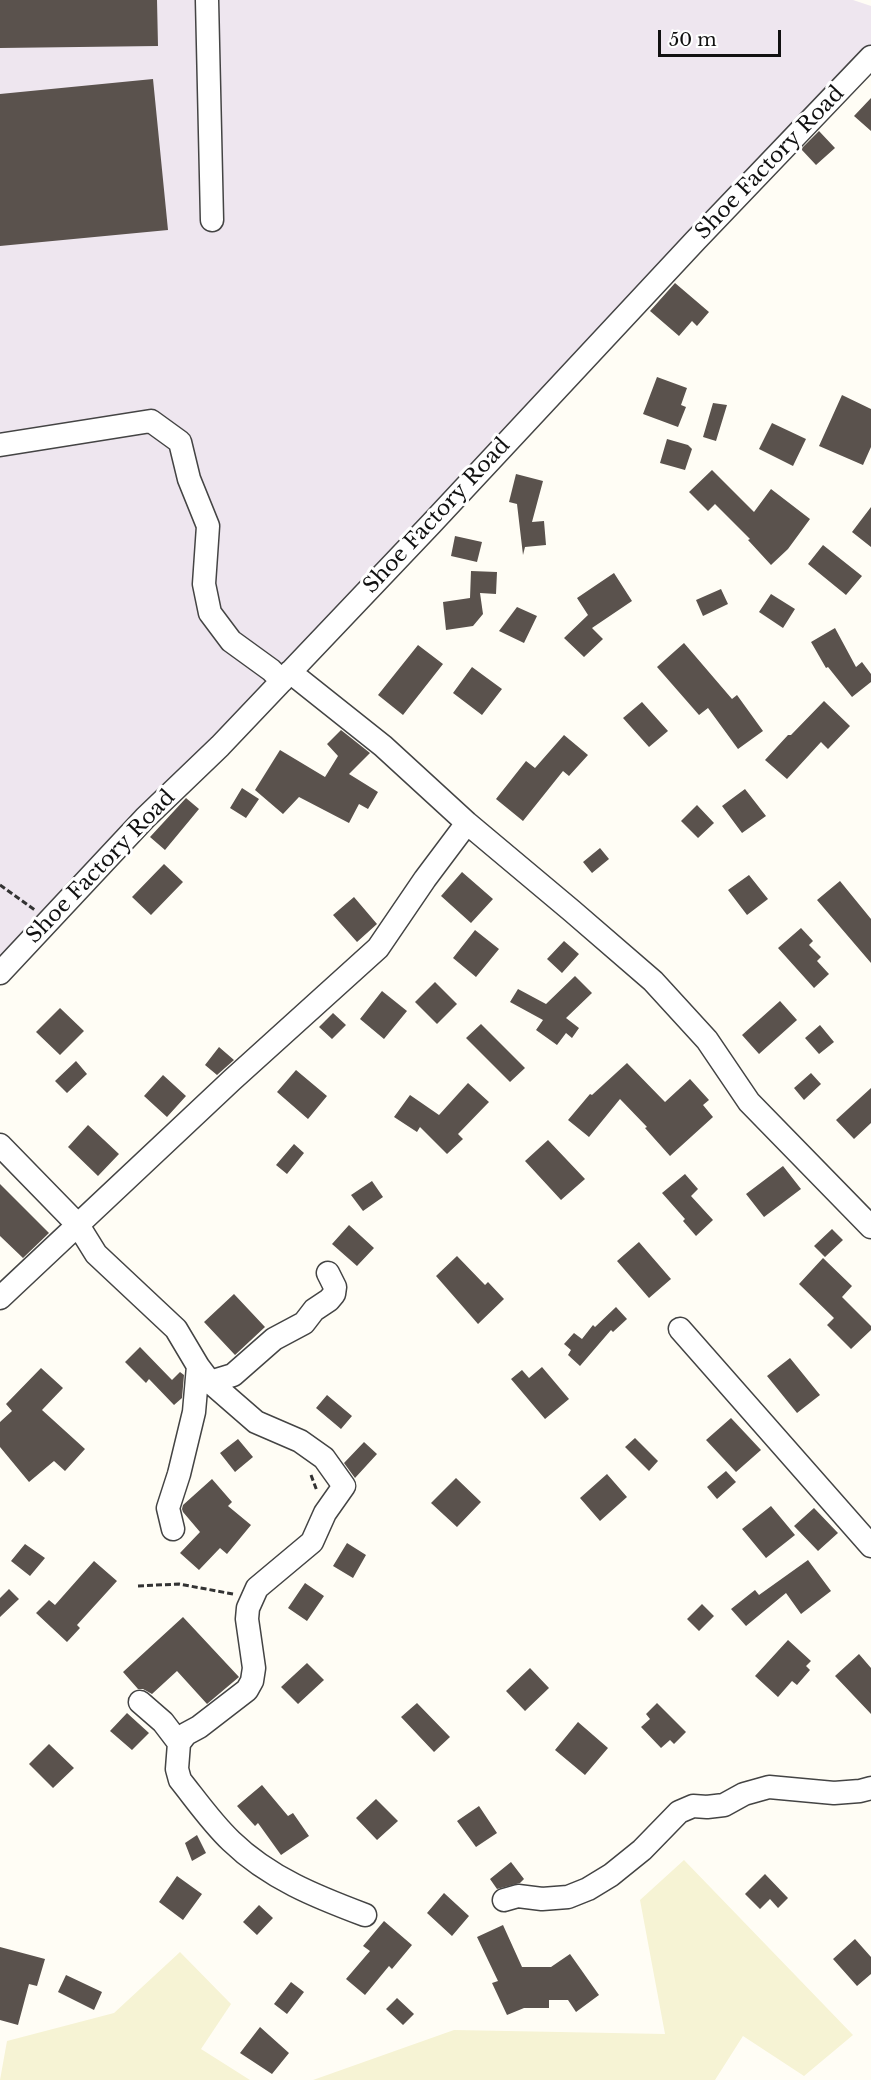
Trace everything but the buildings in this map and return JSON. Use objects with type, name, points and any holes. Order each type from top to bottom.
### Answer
[{"type":"street","points":[[207,0],[212,220]]},
{"type":"street","name":"Shoe Factory Road","points":[[0,973],[145,818],[220,746],[871,57]]},
{"type":"street","points":[[0,445],[151,422],[180,442],[189,479],[208,526],[204,584],[210,613],[231,640],[271,670],[286,676],[382,746],[467,823],[572,910],[652,981],[707,1040],[749,1102],[871,1227]]},
{"type":"street","points":[[0,1298],[232,1080],[378,948],[467,823]]},
{"type":"street","points":[[0,1145],[78,1225],[96,1254],[176,1329],[204,1374],[256,1422],[300,1441],[324,1458],[344,1485],[325,1514],[312,1542],[257,1588],[248,1608],[247,1619],[254,1668],[250,1686],[199,1727],[186,1734],[179,1743],[177,1769],[180,1780],[231,1841],[276,1875],[315,1897],[365,1915]]},
{"type":"street","points":[[204,1374],[233,1375],[273,1339],[303,1323],[334,1294],[335,1287],[328,1273]]},
{"type":"street","points":[[680,1329],[871,1546]]},
{"type":"street","points":[[173,1529],[168,1508],[179,1474],[204,1374]]},
{"type":"street","points":[[140,1702],[163,1722],[179,1743]]},
{"type":"street","points":[[504,1900],[518,1896],[542,1899],[568,1897],[588,1889],[611,1875],[642,1850],[679,1812],[693,1806],[707,1808],[724,1805],[744,1794],[769,1787],[834,1793],[871,1788]]},
{"type":"path","points":[[0,885],[48,921]]},
{"type":"path","points":[[138,1586],[179,1584],[253,1597]]},
{"type":"shaded area","points":[[0,0],[853,0],[871,6],[871,50],[0,970]]},
{"type":"shaded area","points":[[684,1860],[853,2035],[804,2076],[743,2036],[715,2080],[313,2080],[454,2030],[665,2034],[640,1900]]},
{"type":"shaded area","points":[[180,1952],[231,2004],[201,2049],[250,2080],[0,2080],[7,2041],[114,2013]]}]
